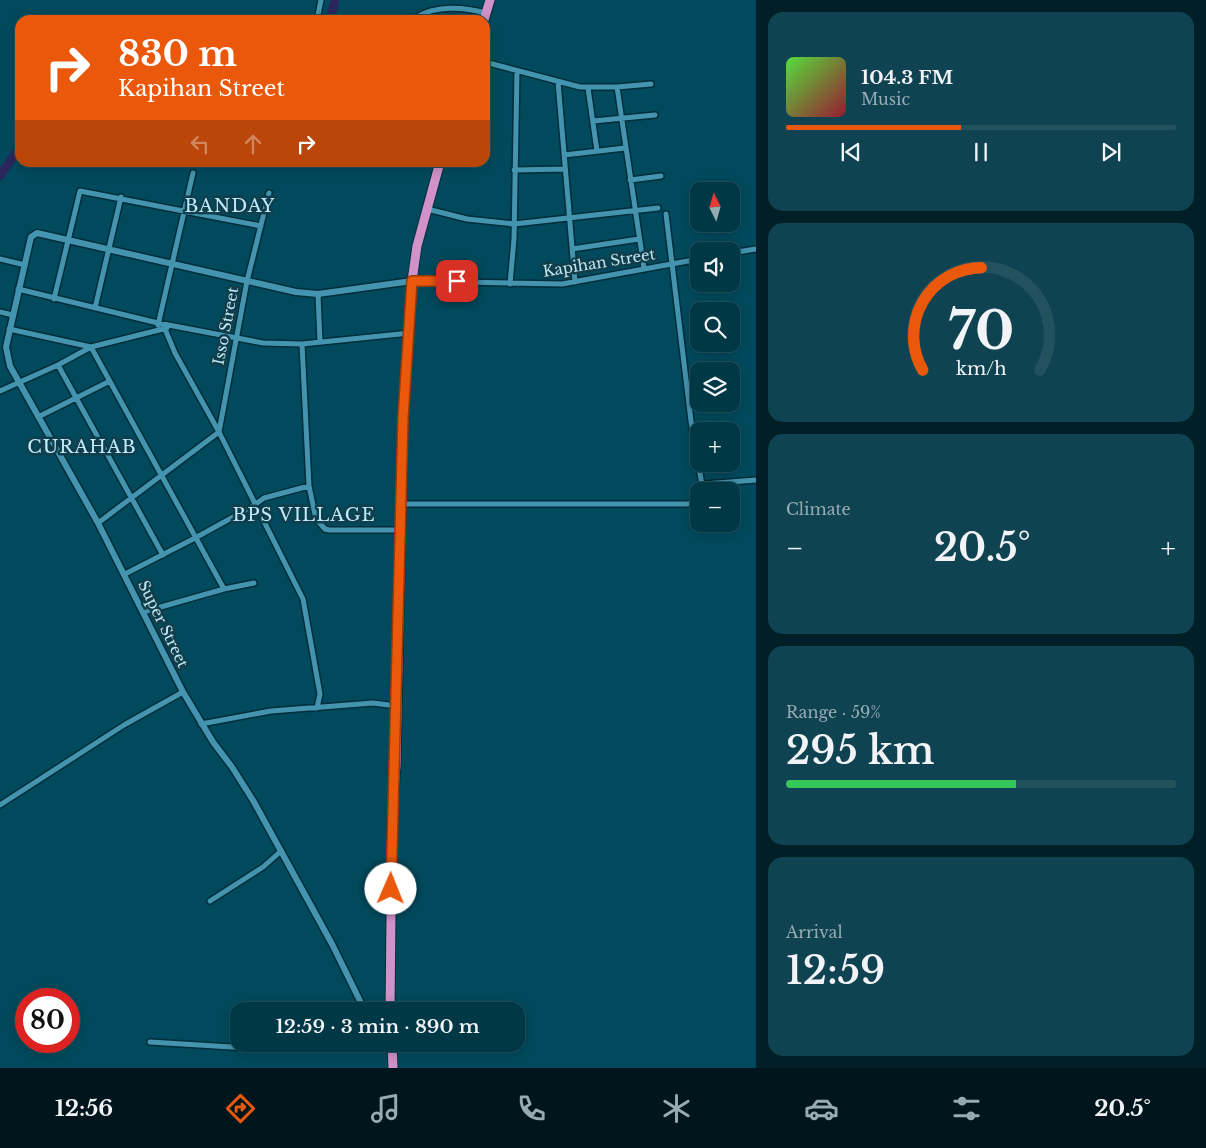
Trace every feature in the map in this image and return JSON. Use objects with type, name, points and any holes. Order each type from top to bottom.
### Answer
[{"type":"highway","points":[[486,15],[490,0]]},
{"type":"highway","points":[[390,1002],[392,819],[397,706],[403,418],[412,281],[417,246],[439,167]]},
{"type":"highway","points":[[392,1052],[393,1068]]},
{"type":"street","points":[[318,15],[322,0]]},
{"type":"street","points":[[423,15],[433,9],[468,9],[481,15]]},
{"type":"street","points":[[490,63],[588,88],[651,84]]},
{"type":"street","points":[[510,284],[514,224],[517,71]]},
{"type":"street","points":[[558,82],[568,218],[575,282]]},
{"type":"street","points":[[617,87],[644,268]]},
{"type":"street","points":[[588,88],[597,151]]},
{"type":"street","points":[[593,122],[655,115]]},
{"type":"street","points":[[564,155],[625,148]]},
{"type":"street","points":[[514,170],[565,169]]},
{"type":"street","points":[[157,330],[193,173]]},
{"type":"street","points":[[630,180],[661,176]]},
{"type":"street","points":[[54,299],[80,191],[121,197],[183,213],[261,226]]},
{"type":"street","name":"Isso Street","points":[[219,432],[247,281],[269,193]]},
{"type":"street","points":[[95,308],[121,197]]},
{"type":"street","points":[[427,209],[467,219],[514,224],[658,208]]},
{"type":"street","points":[[666,214],[683,362],[702,482]]},
{"type":"street","name":"Super Street","points":[[69,240],[35,233],[31,237],[9,329],[6,346],[7,359],[125,574],[183,692],[201,724],[235,772],[281,851],[360,1002]]},
{"type":"street","points":[[572,249],[639,239]]},
{"type":"street","points":[[69,240],[247,281],[318,294],[412,281]]},
{"type":"street","points":[[740,251],[756,248]]},
{"type":"street","points":[[0,259],[25,264]]},
{"type":"street","name":"Kapihan Street","points":[[412,281],[433,280],[537,286],[575,282],[690,261]]},
{"type":"street","points":[[18,290],[158,324],[264,343],[302,344],[410,333]]},
{"type":"street","points":[[318,294],[320,342]]},
{"type":"street","points":[[0,312],[12,315]]},
{"type":"street","points":[[0,391],[58,365],[91,347],[174,327]]},
{"type":"street","points":[[9,329],[91,347],[224,589]]},
{"type":"street","points":[[165,329],[175,353],[256,504],[307,610],[320,694],[317,708]]},
{"type":"street","points":[[302,344],[309,486],[313,512],[325,529],[400,530]]},
{"type":"street","points":[[58,365],[163,555]]},
{"type":"street","points":[[38,417],[110,381]]},
{"type":"street","points":[[98,523],[219,432]]},
{"type":"street","points":[[734,482],[756,480]]},
{"type":"street","points":[[125,574],[197,537],[270,495],[309,486]]},
{"type":"street","points":[[401,504],[690,503]]},
{"type":"street","points":[[143,612],[224,589],[254,583]]},
{"type":"street","points":[[0,805],[124,725],[183,692]]},
{"type":"street","points":[[201,724],[263,712],[372,704],[397,706]]},
{"type":"street","points":[[210,901],[263,867],[281,851]]},
{"type":"street","points":[[150,1042],[230,1047]]},
{"type":"waterway","points":[[331,15],[335,0]]},
{"type":"waterway","points":[[0,176],[15,154]]},
{"type":"district","name":"BANDAY","points":[[230,206]]},
{"type":"district","name":"CURAHAB","points":[[82,447]]},
{"type":"district","name":"BPS VILLAGE","points":[[304,515]]},
{"type":"route","points":[[391,889],[392,819],[396,765],[403,418],[412,281],[457,281]]}]
